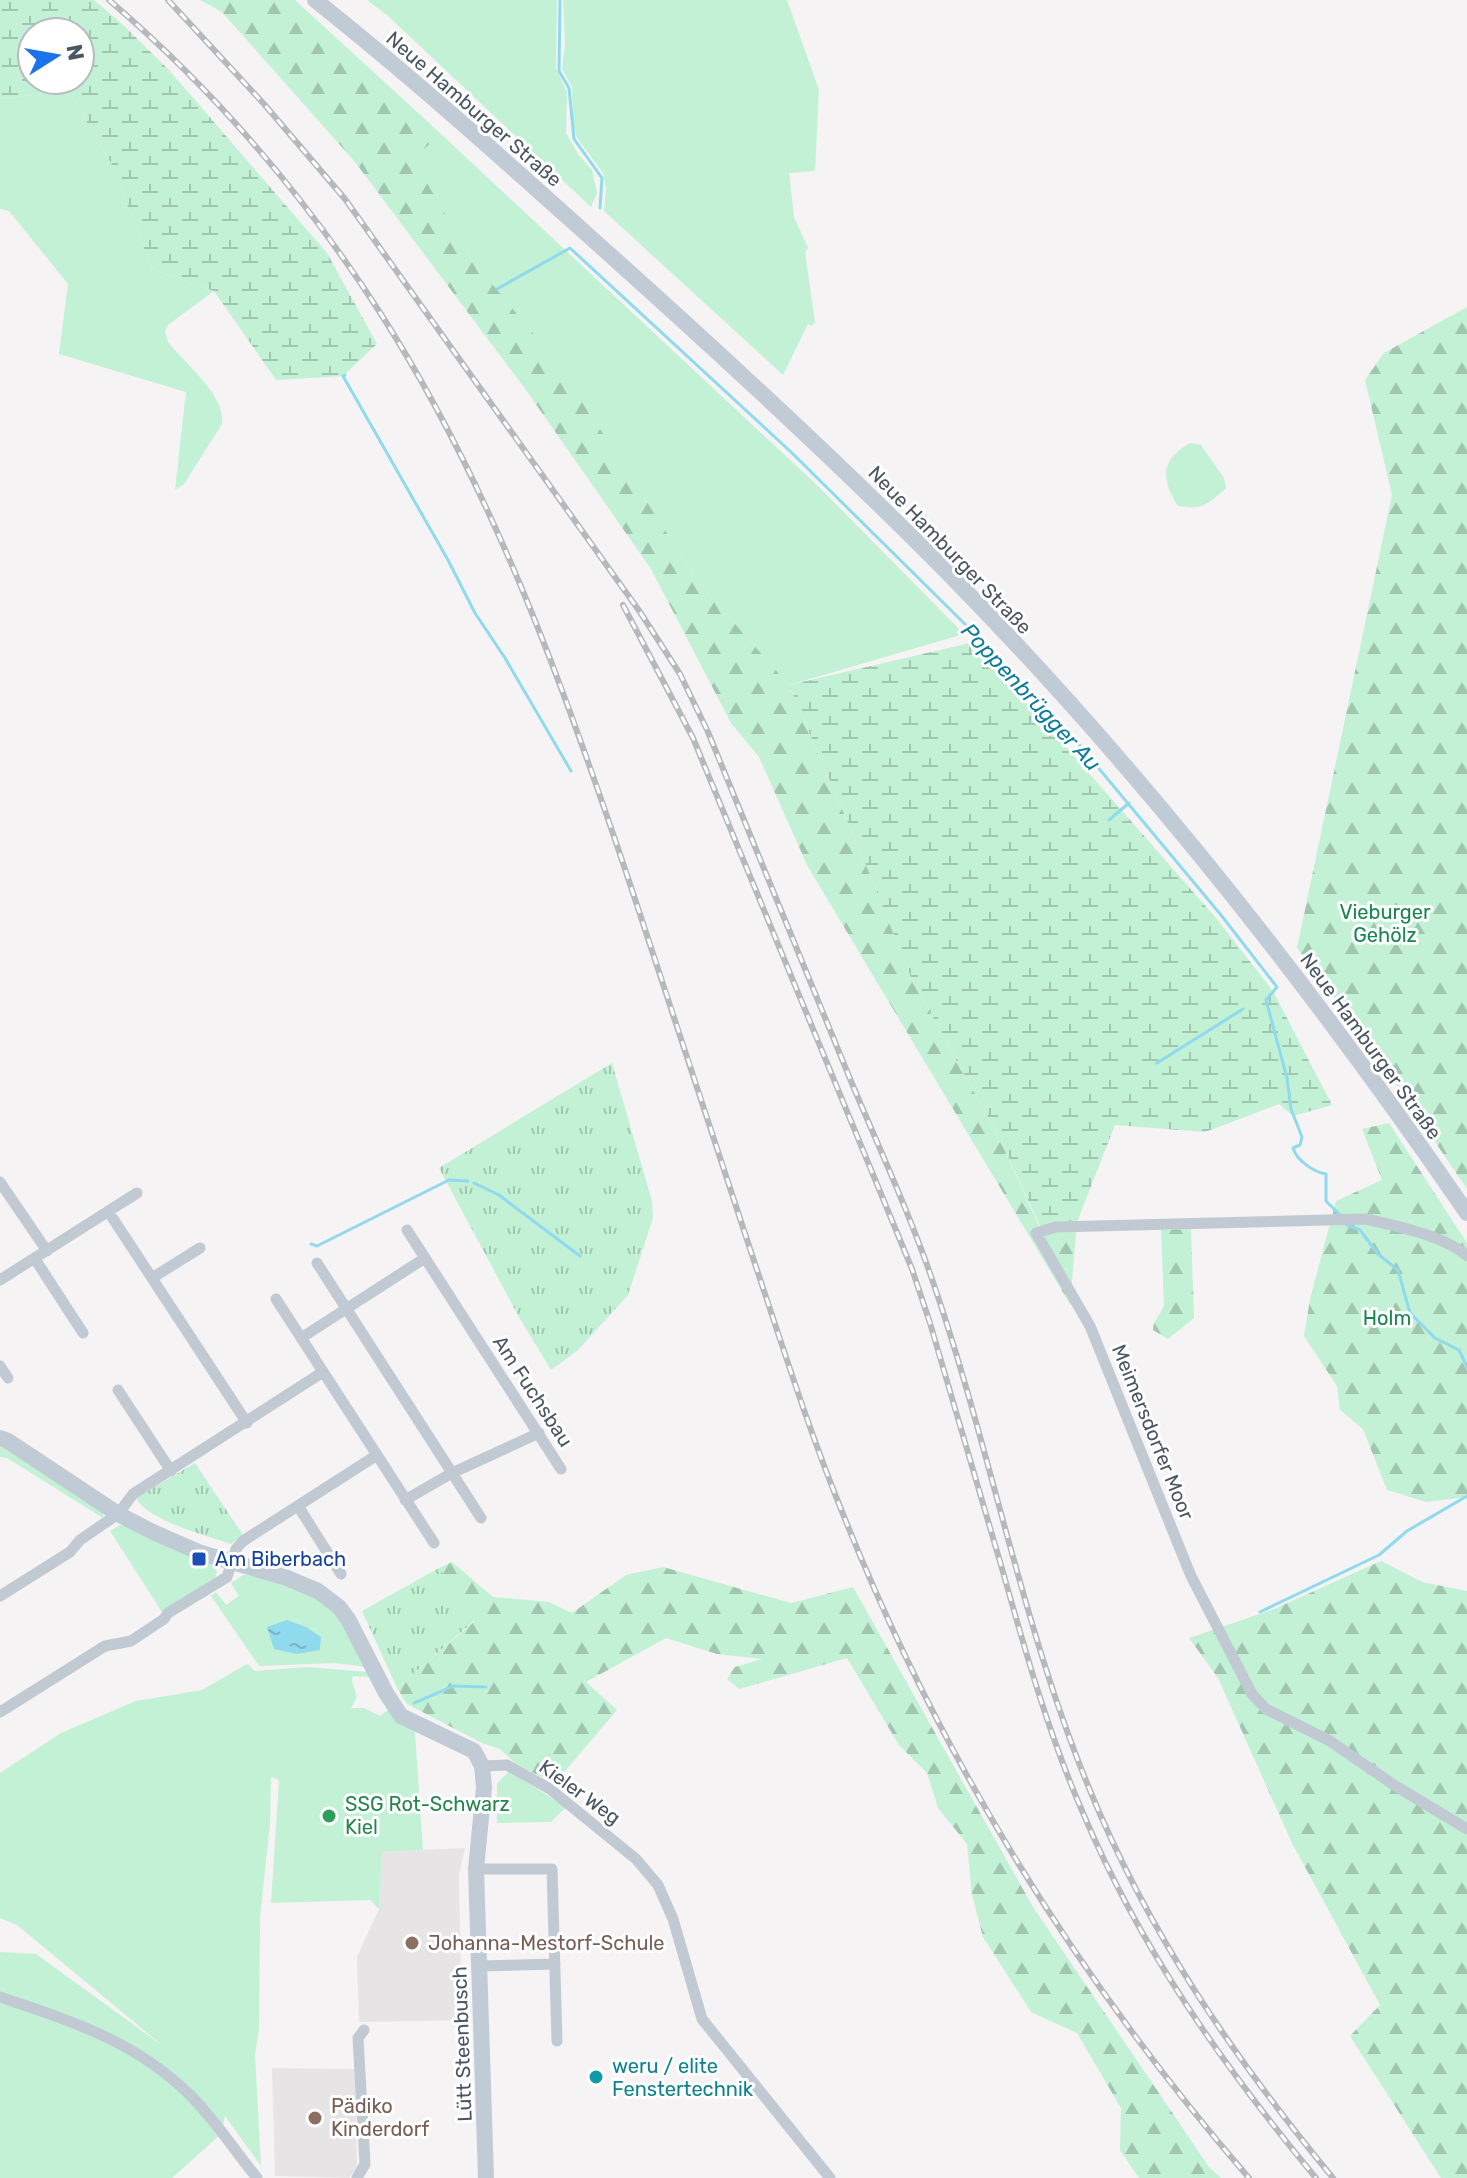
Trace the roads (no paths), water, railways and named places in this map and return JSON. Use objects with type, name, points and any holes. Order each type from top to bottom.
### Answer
[{"type":"main road","name":"Neue Hamburger Straße","points":[[315,0],[423,88],[656,297],[795,424],[949,574],[1077,711],[1191,844],[1349,1046],[1467,1213]]},
{"type":"main road","points":[[0,1438],[67,1477],[118,1514],[201,1553],[287,1578],[318,1591],[339,1607],[348,1619],[401,1716],[474,1751],[482,1766]]},
{"type":"main road","name":"Lütt Steenbusch","points":[[482,1766],[484,1787],[476,1869],[486,2178]]},
{"type":"street","points":[[0,1182],[47,1251]]},
{"type":"street","points":[[0,1280],[137,1193]]},
{"type":"street","points":[[108,1211],[247,1423]]},
{"type":"street","name":"Meimersdorfer Moor","points":[[1467,1256],[1435,1239],[1365,1219],[1056,1227],[1036,1233],[1090,1326],[1191,1576],[1252,1694],[1266,1709],[1330,1741],[1394,1785],[1467,1829]]},
{"type":"street","name":"Am Fuchsbau","points":[[407,1230],[561,1469]]},
{"type":"street","points":[[152,1278],[200,1248]]},
{"type":"street","points":[[301,1338],[425,1258]]},
{"type":"street","points":[[35,1259],[83,1333]]},
{"type":"street","points":[[317,1263],[481,1518]]},
{"type":"street","points":[[276,1299],[434,1543]]},
{"type":"street","points":[[0,1366],[8,1378]]},
{"type":"street","points":[[0,1596],[70,1552],[80,1540],[118,1514],[133,1494],[323,1372]]},
{"type":"street","points":[[118,1390],[171,1471]]},
{"type":"street","points":[[405,1500],[452,1473],[539,1433]]},
{"type":"street","points":[[0,1712],[105,1646],[131,1641],[168,1613],[227,1577],[243,1541],[377,1455]]},
{"type":"street","points":[[298,1506],[341,1574]]},
{"type":"street","name":"Kieler Weg","points":[[482,1766],[507,1765],[550,1789],[636,1859],[658,1885],[673,1919],[702,2019],[830,2178]]},
{"type":"street","points":[[476,1869],[552,1869],[557,2041]]},
{"type":"street","points":[[479,1966],[555,1964]]},
{"type":"street","points":[[0,1997],[88,2026],[142,2056],[193,2098],[257,2178]]},
{"type":"street","points":[[357,2178],[365,2164],[358,2038],[364,2030]]},
{"type":"water","points":[[287,1620],[321,1637],[320,1650],[297,1654],[274,1649],[267,1627]]},
{"type":"waterway","name":"Poppenbrügger Au","points":[[560,0],[559,71],[569,88],[574,139],[602,178],[600,208]]},
{"type":"waterway","name":"Poppenbrügger Au","points":[[497,289],[570,248],[791,452],[974,633],[1013,679],[1076,741],[1277,987],[1266,1000],[1287,1078],[1291,1109],[1302,1137],[1300,1145],[1293,1148],[1306,1165],[1326,1174],[1326,1201],[1341,1216]]},
{"type":"waterway","points":[[345,375],[475,613],[571,771]]},
{"type":"waterway","points":[[1109,820],[1129,803]]},
{"type":"waterway","points":[[1157,1063],[1243,1009]]},
{"type":"waterway","points":[[311,1244],[317,1246],[449,1180],[468,1181]]},
{"type":"waterway","points":[[474,1183],[499,1195],[580,1256]]},
{"type":"waterway","name":"Poppenbrügger Au","points":[[1347,1225],[1360,1230],[1378,1254],[1398,1270],[1410,1313],[1435,1338],[1459,1350],[1467,1367]]},
{"type":"waterway","points":[[1260,1612],[1379,1555],[1407,1531],[1467,1496]]},
{"type":"waterway","points":[[414,1703],[453,1686],[486,1687]]},
{"type":"railway","points":[[109,0],[221,107],[320,226],[379,311],[458,449],[554,668],[633,893],[806,1417],[879,1600],[921,1689],[1017,1861],[1126,2024],[1249,2178]]},
{"type":"railway","points":[[168,0],[264,104],[345,199],[640,612],[680,674],[708,732],[925,1260],[973,1411],[1065,1727],[1112,1841],[1138,1893],[1196,1992],[1261,2087],[1333,2178]]},
{"type":"railway","points":[[623,605],[693,738],[912,1269],[1039,1694],[1083,1813],[1130,1911],[1186,2004],[1248,2093],[1316,2178]]},
{"type":"place","name":"Am Biberbach","points":[[199,1559]]},
{"type":"place","name":"SSG Rot-Schwarz Kiel","points":[[329,1816]]},
{"type":"place","name":"Johanna-Mestorf-Schule","points":[[412,1943]]},
{"type":"place","name":"weru / elite Fenstertechnik","points":[[596,2077]]},
{"type":"place","name":"Pädiko Kinderdorf","points":[[315,2118]]},
{"type":"park label","name":"Vieburger Gehölz","points":[[1385,924]]},
{"type":"park label","name":"Holm","points":[[1387,1318]]}]
